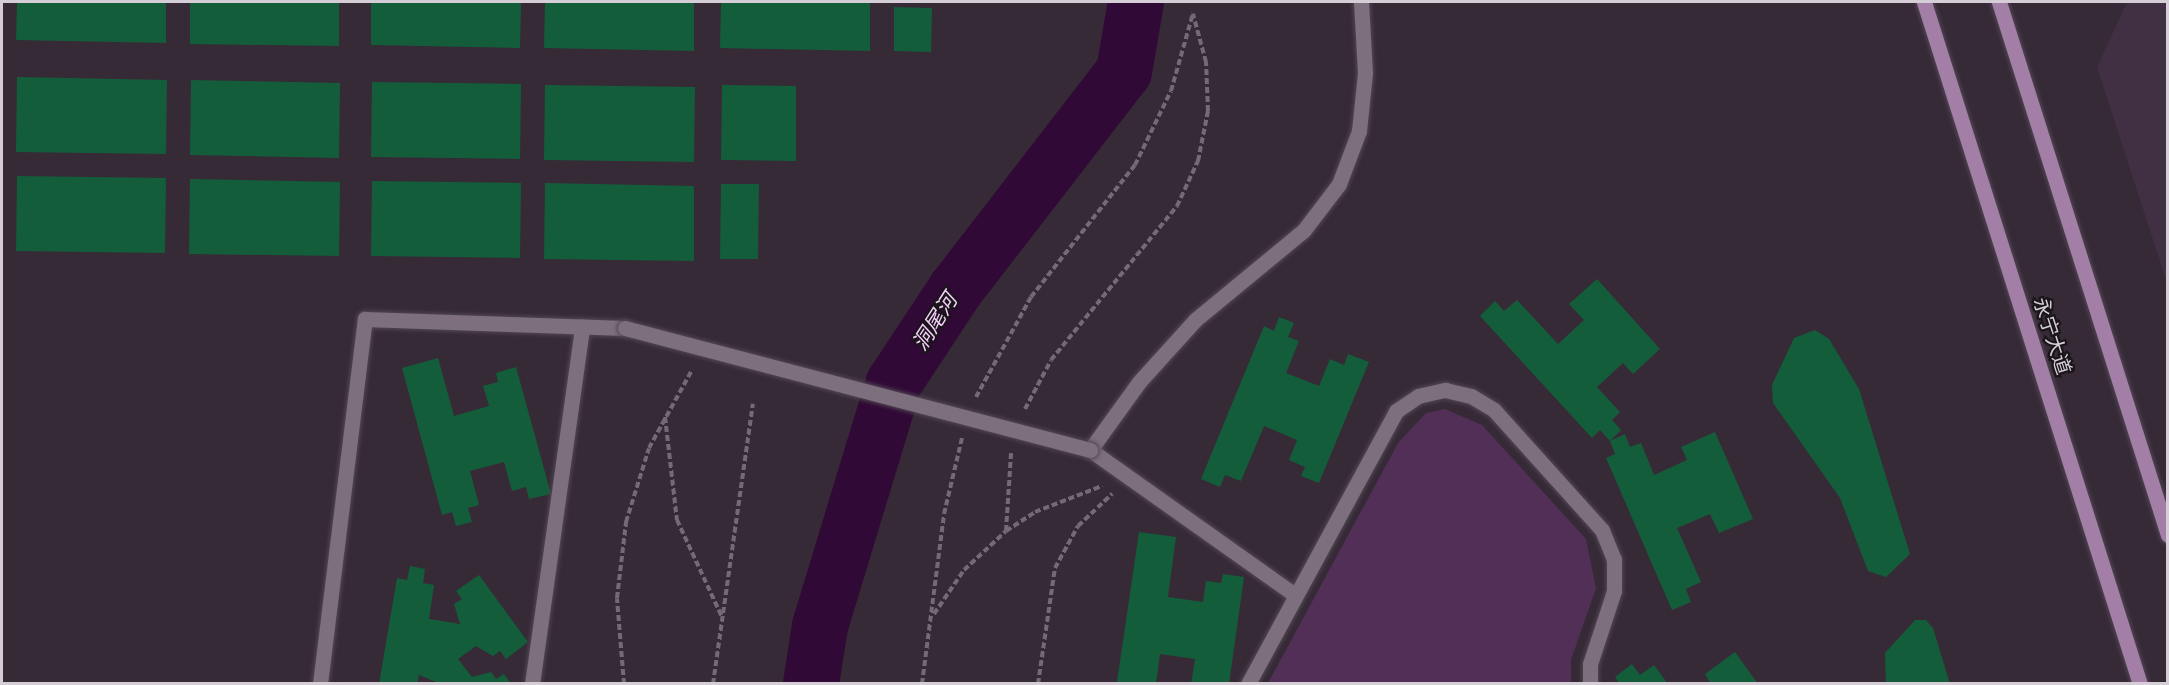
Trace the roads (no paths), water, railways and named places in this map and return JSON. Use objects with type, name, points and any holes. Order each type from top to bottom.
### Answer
[{"type":"main road","name":"永宁大道","points":[[1924,2],[2140,684]]},
{"type":"main road","points":[[2000,2],[2168,535]]},
{"type":"lane","points":[[1090,450],[1139,382],[1195,320],[1304,231],[1339,184],[1359,131],[1365,73],[1361,2]]},
{"type":"lane","points":[[320,684],[365,319],[625,328],[1090,450],[1295,595]]},
{"type":"lane","points":[[532,684],[582,326]]},
{"type":"lane","points":[[1248,684],[1396,411],[1419,396],[1445,390],[1471,396],[1494,410],[1602,530],[1614,559],[1614,591],[1590,664],[1590,684]]},
{"type":"waterway","name":"洞尾河","points":[[811,684],[820,626],[894,383],[956,289],[1124,72],[1136,2]]}]
